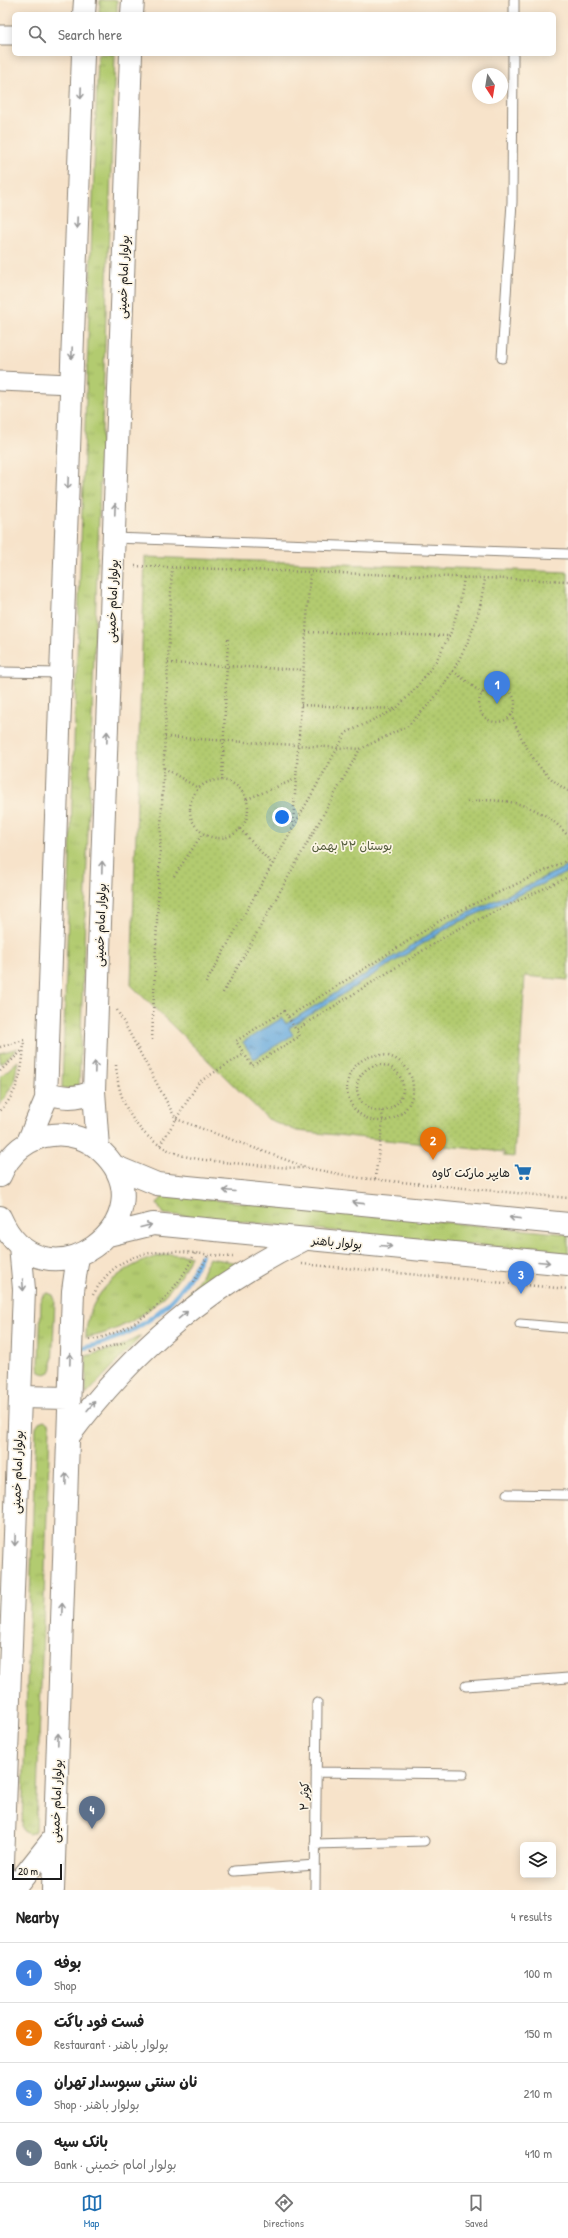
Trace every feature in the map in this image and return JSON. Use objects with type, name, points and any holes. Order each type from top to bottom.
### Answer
[{"type":"main road","points":[[84,12],[85,0]]},
{"type":"main road","points":[[132,12],[133,0]]},
{"type":"main road","points":[[3,1165],[28,1142],[46,1099],[83,56]]},
{"type":"main road","name":"بولوار امام خمینی","points":[[98,1148],[94,1091],[131,56]]},
{"type":"main road","points":[[46,1092],[63,1097],[72,1097],[94,1091]]},
{"type":"main road","points":[[1,1223],[20,1246],[30,1252],[48,1258],[66,1259],[78,1256],[100,1244],[115,1225],[121,1202],[120,1184],[114,1166],[98,1148],[82,1139],[64,1135],[52,1135],[28,1142]]},
{"type":"main road","points":[[114,1166],[157,1184],[568,1224]]},
{"type":"main road","name":"بولوار باهنر","points":[[108,1235],[153,1224],[568,1264]]},
{"type":"main road","points":[[68,1437],[111,1383],[160,1334],[215,1291],[264,1260],[305,1239]]},
{"type":"main road","name":"بولوار امام خمینی","points":[[2,1890],[24,1289],[20,1246]]},
{"type":"main road","name":"بولوار امام خمینی","points":[[53,1890],[73,1291],[78,1256]]},
{"type":"main road","points":[[20,1397],[69,1398]]},
{"type":"main road","points":[[4,1853],[21,1886],[54,1838]]},
{"type":"street","points":[[0,35],[12,35]]},
{"type":"street","points":[[0,381],[71,384]]},
{"type":"lane","points":[[514,0],[514,12]]},
{"type":"lane","points":[[502,358],[512,202],[513,56]]},
{"type":"lane","points":[[114,538],[568,554]]},
{"type":"lane","points":[[0,672],[61,673]]},
{"type":"lane","points":[[520,1324],[568,1328]]},
{"type":"lane","points":[[507,1494],[568,1495]]},
{"type":"lane","points":[[466,1686],[568,1678]]},
{"type":"lane","name":"کوثر ۲","points":[[315,1890],[317,1703]]},
{"type":"lane","points":[[316,1772],[463,1774]]},
{"type":"lane","points":[[315,1844],[424,1841]]},
{"type":"lane","points":[[234,1870],[315,1865]]},
{"type":"path","points":[[135,566],[568,582]]},
{"type":"path","points":[[152,1040],[172,568]]},
{"type":"path","points":[[293,825],[310,573]]},
{"type":"path","points":[[206,983],[293,825],[346,733],[396,709],[418,687],[436,661],[449,636],[460,602],[464,578]]},
{"type":"path","points":[[165,737],[360,749],[408,726],[433,700],[453,671],[469,640],[480,607],[484,578]]},
{"type":"path","points":[[306,632],[449,636]]},
{"type":"path","points":[[222,780],[228,636]]},
{"type":"path","points":[[168,663],[304,670]]},
{"type":"path","points":[[453,671],[483,694]]},
{"type":"path","points":[[502,686],[513,695],[515,709],[507,720],[493,722],[481,714],[479,700],[483,694],[488,688],[502,686]]},
{"type":"path","points":[[301,705],[396,709]]},
{"type":"path","points":[[511,714],[526,750],[535,763],[545,774],[568,791]]},
{"type":"path","points":[[224,993],[360,749]]},
{"type":"path","points":[[164,768],[198,788]]},
{"type":"path","points":[[247,799],[296,779]]},
{"type":"path","points":[[222,780],[233,783],[241,790],[247,799],[248,810],[246,820],[240,829],[234,834],[218,838],[203,833],[196,826],[190,812],[193,797],[198,788],[209,782],[222,780]]},
{"type":"path","points":[[467,802],[498,799],[528,806],[554,822],[568,836]]},
{"type":"path","points":[[240,829],[272,864]]},
{"type":"path","points":[[174,876],[203,833]]},
{"type":"path","points":[[288,1017],[446,917],[568,860]]},
{"type":"path","points":[[296,1030],[454,931],[568,877]]},
{"type":"path","points":[[117,1022],[117,1010],[176,1120],[308,1168],[375,1180],[568,1198]]},
{"type":"path","points":[[284,1011],[288,1017],[300,1036],[252,1066],[236,1041],[284,1011]]},
{"type":"path","points":[[0,1047],[24,1040],[20,1079],[14,1092],[0,1112]]},
{"type":"path","points":[[0,1071],[23,1050]]},
{"type":"path","points":[[160,1145],[199,1082],[244,1054]]},
{"type":"path","points":[[377,1055],[390,1057],[401,1063],[409,1073],[413,1085],[412,1098],[405,1110],[395,1118],[383,1122],[370,1120],[358,1114],[350,1104],[346,1092],[348,1079],[354,1067],[364,1059],[377,1055]]},
{"type":"path","points":[[116,1063],[118,1086],[128,1113],[138,1128],[160,1145],[182,1155],[198,1159],[279,1168],[308,1168]]},
{"type":"path","points":[[378,1066],[386,1066],[394,1071],[400,1078],[403,1086],[402,1095],[398,1103],[390,1109],[382,1111],[373,1110],[365,1106],[359,1099],[357,1090],[358,1082],[362,1074],[378,1066]]},
{"type":"path","points":[[375,1180],[383,1122],[382,1111]]},
{"type":"path","points":[[92,1297],[109,1274],[123,1263],[138,1256],[155,1251],[173,1250],[264,1260]]},
{"type":"path","points":[[87,1340],[103,1337],[129,1326],[156,1307],[179,1282],[195,1253]]},
{"type":"path","points":[[299,1263],[568,1289]]},
{"type":"green space","points":[[100,0],[117,0],[117,12],[99,12]]},
{"type":"green space","points":[[98,56],[115,56],[79,1089],[62,1088]]},
{"type":"green space","name":"بوستان ۲۲ بهمن","points":[[145,557],[568,572],[568,980],[525,976],[514,1157],[504,1156],[504,1152],[297,1131],[268,1119],[131,985]]},
{"type":"green space","points":[[18,1048],[0,1064],[0,1053]]},
{"type":"green space","points":[[18,1061],[14,1082],[0,1105],[0,1077]]},
{"type":"green space","points":[[164,1195],[568,1234],[568,1254],[163,1214],[157,1204]]},
{"type":"green space","points":[[170,1254],[191,1256],[183,1272],[162,1298],[149,1310],[119,1327],[103,1334],[86,1338],[88,1321],[93,1306],[101,1292],[112,1281],[139,1263],[154,1257]]},
{"type":"green space","points":[[209,1258],[238,1263],[185,1299],[201,1276]]},
{"type":"green space","points":[[48,1293],[53,1295],[55,1300],[52,1368],[50,1372],[45,1374],[40,1372],[39,1367],[41,1300],[43,1295]]},
{"type":"green space","points":[[141,1336],[86,1395],[86,1356],[119,1347]]},
{"type":"green space","points":[[44,1420],[49,1423],[50,1427],[36,1827],[34,1832],[29,1834],[24,1832],[22,1827],[36,1427],[39,1422]]},
{"type":"water","points":[[568,866],[568,872],[451,926],[289,1028],[293,1035],[254,1059],[243,1042],[282,1018],[286,1024],[449,922]]},
{"type":"waterway","points":[[83,1348],[121,1336],[153,1317],[168,1304],[180,1290],[192,1274],[201,1256]]},
{"type":"place","name":"بوفه","points":[[497,704]]},
{"type":"place","name":"فست فود باگت","points":[[433,1160]]},
{"type":"place","name":"هایپر مارکت کاوه","points":[[523,1172]]},
{"type":"place","name":"نان سنتی سبوسدار تهران","points":[[521,1294]]},
{"type":"place","name":"بانک سپه","points":[[92,1829]]}]
